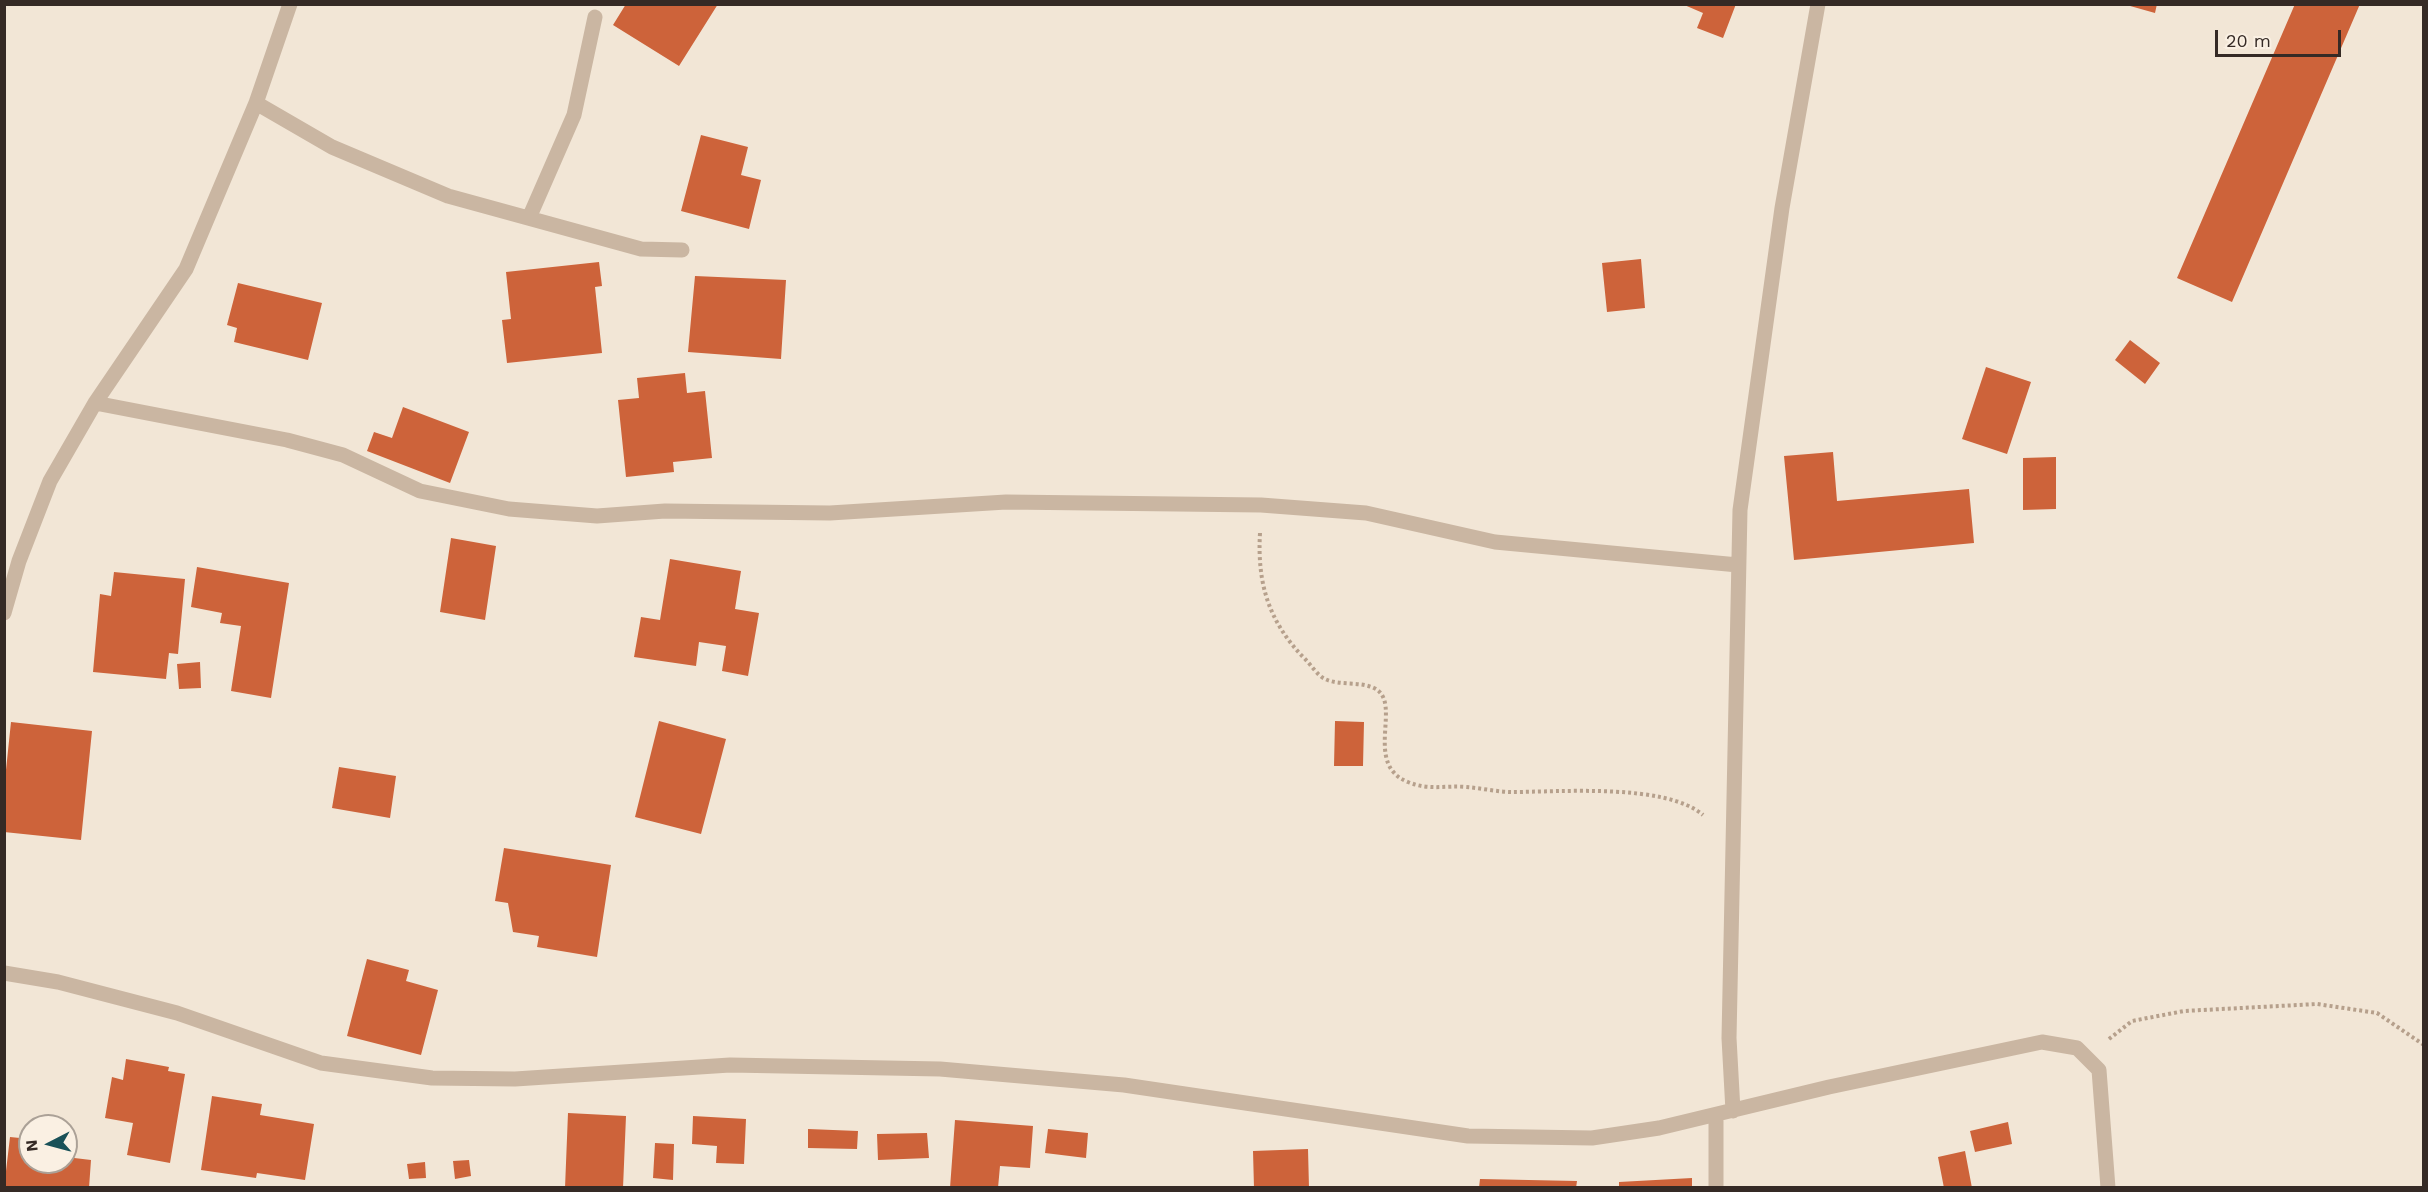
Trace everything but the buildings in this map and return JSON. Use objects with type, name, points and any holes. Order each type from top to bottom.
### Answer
[{"type":"street","points":[[4,614],[19,561],[50,481],[95,403],[186,269],[256,103],[290,4]]},
{"type":"street","points":[[1732,1111],[1729,1038],[1740,510],[1780,220],[1818,4]]},
{"type":"street","points":[[529,218],[574,115],[595,17]]},
{"type":"street","points":[[256,103],[332,147],[448,196],[641,249],[682,250]]},
{"type":"street","points":[[95,403],[310,446],[343,455],[420,491],[509,509],[597,516],[664,511],[830,513],[1006,502],[1261,505],[1366,513],[1495,542],[1738,565]]},
{"type":"street","points":[[4,973],[58,982],[177,1013],[321,1063],[432,1078],[527,1078],[730,1065],[940,1069],[1124,1085],[1468,1136],[1592,1138],[1659,1128],[1840,1084],[2042,1042],[2077,1048],[2099,1070],[2108,1188]]},
{"type":"street","points":[[1716,1115],[1716,1188]]},
{"type":"path","points":[[1261,505],[1258,560],[1268,606],[1291,645],[1325,679],[1358,683],[1376,689],[1384,697],[1387,707],[1383,741],[1389,766],[1406,782],[1433,789],[1464,787],[1508,792],[1644,794],[1695,809],[1732,842]]},
{"type":"path","points":[[2099,1070],[2107,1040],[2132,1021],[2184,1011],[2317,1004],[2377,1013],[2424,1046]]}]
